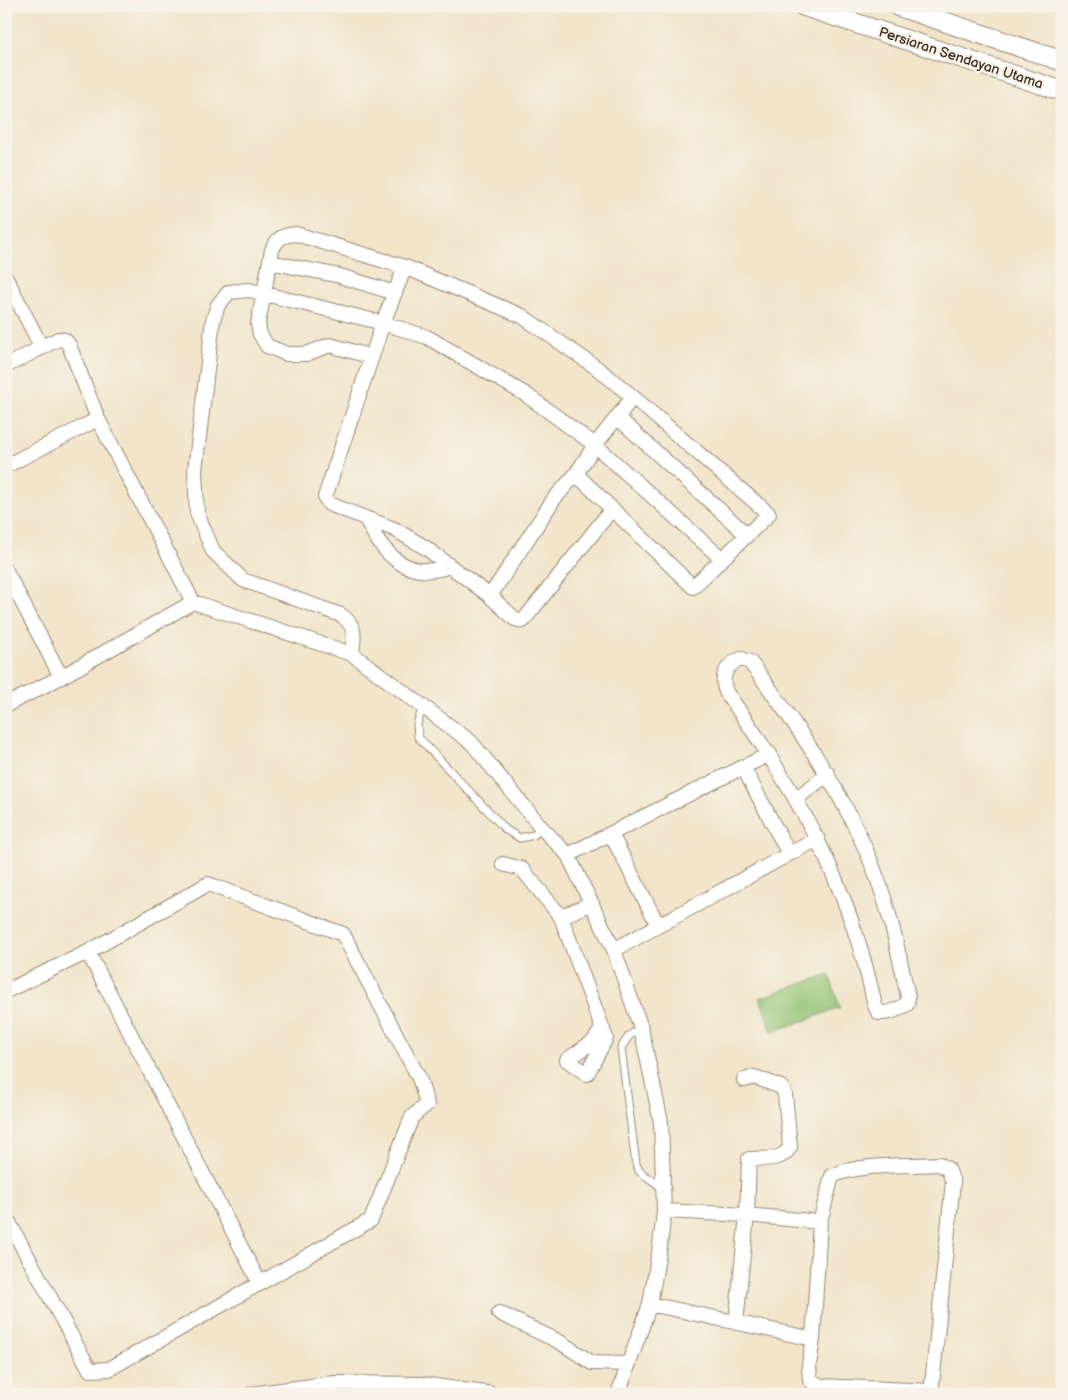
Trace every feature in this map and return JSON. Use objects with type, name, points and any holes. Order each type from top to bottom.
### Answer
[{"type":"main road","name":"Persiaran Sendayan Utama","points":[[802,6],[1062,91]]},
{"type":"main road","name":"Persiaran Sendayan Utama","points":[[897,6],[1062,62]]},
{"type":"street","points":[[372,357],[330,344],[306,354],[287,354],[267,346],[260,334],[258,324],[276,240],[285,235],[296,234],[406,267],[522,316],[597,368],[633,396],[769,514],[693,587],[576,474]]},
{"type":"street","points":[[270,262],[340,276],[395,293]]},
{"type":"street","points":[[406,267],[383,322],[325,497],[329,504],[394,529],[490,596],[515,620],[523,621],[612,509]]},
{"type":"street","points":[[6,278],[42,348]]},
{"type":"street","points":[[352,654],[354,631],[350,621],[341,615],[243,580],[213,551],[197,512],[195,470],[212,320],[218,305],[229,292],[249,290],[383,322],[427,337],[525,394],[595,446],[722,559]]},
{"type":"street","points":[[7,364],[58,339],[65,340],[69,345],[98,419],[193,602],[352,654],[471,742],[541,828],[568,855],[614,950],[641,1028],[661,1122],[664,1211],[650,1304],[618,1394]]},
{"type":"street","points":[[490,596],[554,499],[576,474],[633,396]]},
{"type":"street","points":[[617,417],[747,535]]},
{"type":"street","points":[[6,466],[98,419]]},
{"type":"street","points":[[366,518],[376,540],[388,555],[411,568],[431,570],[449,566]]},
{"type":"street","points":[[6,571],[61,677]]},
{"type":"street","points":[[6,704],[61,677],[193,602]]},
{"type":"street","points":[[741,659],[750,662],[792,719],[828,774],[876,874],[889,917],[908,997],[907,1004],[901,1008],[885,1014],[879,1013],[875,1006],[855,931],[841,892],[818,839],[770,754],[726,692],[722,682],[724,673],[734,661],[741,659]]},
{"type":"street","points":[[568,855],[770,754]]},
{"type":"street","points":[[743,767],[788,854]]},
{"type":"street","points":[[796,798],[828,774]]},
{"type":"street","points":[[611,834],[658,924]]},
{"type":"street","points":[[614,950],[658,924],[818,839]]},
{"type":"street","points":[[503,864],[522,869],[561,917],[606,1038],[587,1074],[567,1060],[594,1041],[602,1029]]},
{"type":"street","points":[[6,991],[88,952],[208,884],[343,934],[414,1070],[427,1104],[412,1117],[371,1220],[109,1369],[90,1370],[12,1238],[6,1217]]},
{"type":"street","points":[[561,917],[592,903]]},
{"type":"street","points":[[88,952],[260,1284]]},
{"type":"street","points":[[736,1322],[748,1215],[749,1159],[779,1158],[786,1154],[790,1147],[785,1094],[781,1087],[755,1078],[744,1080]]},
{"type":"street","points":[[939,1164],[948,1169],[953,1182],[931,1393],[821,1386],[810,1380],[809,1365],[813,1339],[820,1222],[832,1176],[842,1171],[939,1164]]},
{"type":"street","points":[[664,1211],[748,1215],[820,1222]]},
{"type":"street","points":[[650,1304],[813,1339]]},
{"type":"street","points":[[499,1313],[560,1342],[592,1363],[628,1364]]},
{"type":"street","points":[[250,1394],[334,1383],[421,1384],[492,1394]]},
{"type":"lane","points":[[423,707],[417,724],[418,737],[506,830],[520,838],[534,836],[541,828]]},
{"type":"lane","points":[[641,1028],[629,1036],[621,1048],[636,1164],[640,1172],[663,1188]]},
{"type":"green space","points":[[829,974],[840,1008],[772,1032],[760,998]]}]
